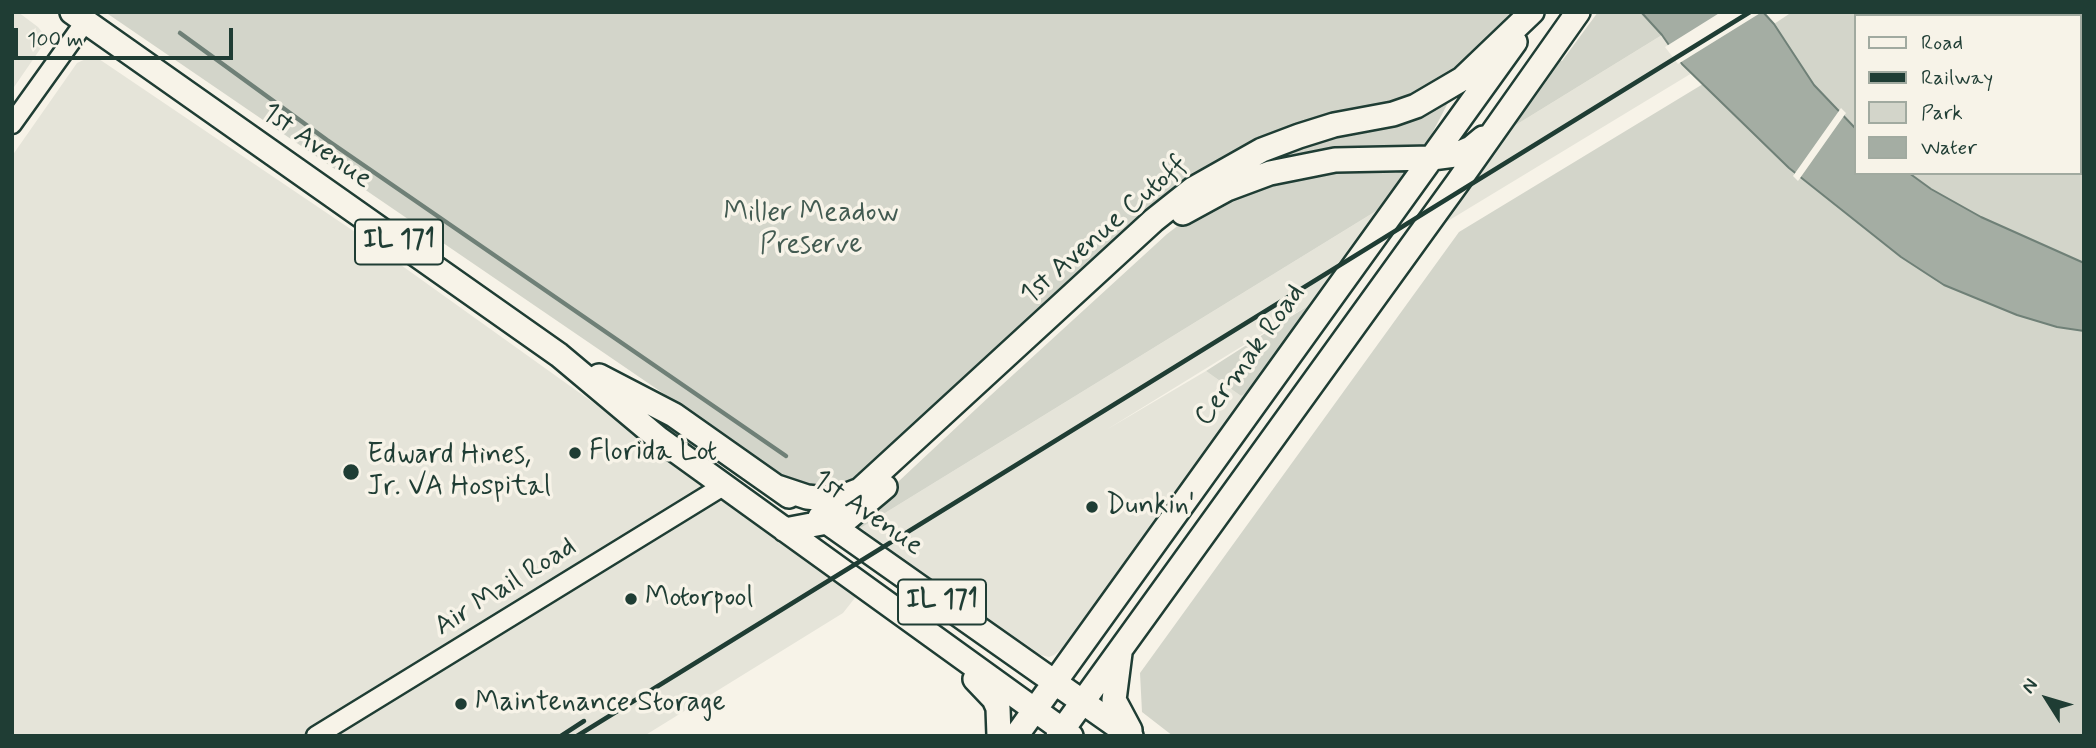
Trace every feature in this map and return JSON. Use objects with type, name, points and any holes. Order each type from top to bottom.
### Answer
[{"type":"main road","name":"Cermak Road","points":[[1016,736],[1534,12]]},
{"type":"main road","name":"1st Avenue Cutoff","points":[[777,487],[807,497],[826,499],[838,499],[860,490],[1154,220],[1193,189],[1237,163],[1282,142],[1334,125],[1393,114],[1438,95],[1462,79],[1534,12]]},
{"type":"main road","points":[[1064,734],[1083,701],[1578,12]]},
{"type":"main road","name":"1st Avenue","points":[[78,17],[559,355],[658,438],[715,491],[785,530],[1035,710],[1064,734]]},
{"type":"main road","name":"1st Avenue Cutoff","points":[[785,530],[848,518],[871,500],[1163,229],[1201,202],[1245,181],[1300,166],[1335,160],[1455,155],[1471,148],[1496,127]]},
{"type":"main road","name":"1st Avenue","points":[[559,355],[674,415],[1132,736]]},
{"type":"main road","points":[[945,645],[994,699],[1000,719],[999,736]]},
{"type":"main road","points":[[1121,649],[1114,700],[1132,736]]},
{"type":"street","points":[[12,124],[78,17]]},
{"type":"street","name":"Air Mail Road","points":[[316,736],[715,491]]},
{"type":"shaded area","points":[[12,12],[18,12],[38,27],[42,32],[43,45],[12,90]]},
{"type":"shaded area","points":[[1662,35],[1682,64],[1692,73],[1438,227],[1506,131]]},
{"type":"shaded area","name":"Edward Hines, Jr. VA Hospital","points":[[96,57],[352,230],[858,594],[843,613],[644,736],[12,736],[12,156],[77,63]]},
{"type":"shaded area","points":[[1381,208],[1317,300],[1106,430],[1206,371],[1241,396],[1248,392],[1063,648],[1054,655],[1049,657],[1037,654],[859,529]]},
{"type":"green space","name":"Miller Meadow Preserve","points":[[105,12],[1513,12],[1497,35],[1438,88],[1249,150],[851,486],[814,490],[790,480]]},
{"type":"green space","points":[[1598,12],[1641,12],[1662,35],[1506,131],[1558,59],[1562,61]]},
{"type":"green space","points":[[1792,12],[2084,12],[2084,263],[1981,217],[1912,175],[2082,175],[2082,14],[1854,14],[1854,127],[1814,85],[1774,24]]},
{"type":"green space","points":[[1703,84],[1789,168],[1944,285],[2017,315],[2057,327],[2084,331],[2084,736],[1173,736],[1142,712],[1140,673],[1459,232]]},
{"type":"green space","points":[[1451,97],[1425,147],[1260,169],[1257,160]]},
{"type":"green space","points":[[1313,170],[1408,170],[1381,208],[859,529],[854,525],[1167,234],[1196,212]]},
{"type":"green space","points":[[1317,300],[1248,392],[1241,396],[1206,371]]},
{"type":"water","points":[[1641,12],[1763,12],[1774,24],[1814,85],[1854,127],[1854,175],[1912,175],[1981,217],[2084,263],[2084,331],[2057,327],[2017,315],[1944,285],[1901,257],[1789,168],[1682,64],[1662,35]]},
{"type":"pier","points":[[1721,12],[1762,12],[1678,64],[1665,47]]},
{"type":"pier","points":[[1841,108],[1846,113],[1798,181],[1793,176]]},
{"type":"waterway","points":[[180,33],[327,140],[786,456]]},
{"type":"railway","points":[[577,736],[1750,12]]},
{"type":"railway","points":[[561,736],[584,721]]},
{"type":"place","name":"Florida Lot","points":[[575,453]]},
{"type":"place","name":"Edward Hines, Jr. VA Hospital","points":[[351,472]]},
{"type":"place","name":"Dunkin'","points":[[1092,507]]},
{"type":"place","name":"Motorpool","points":[[631,599]]},
{"type":"place","name":"Maintenance Storage","points":[[461,704]]}]
